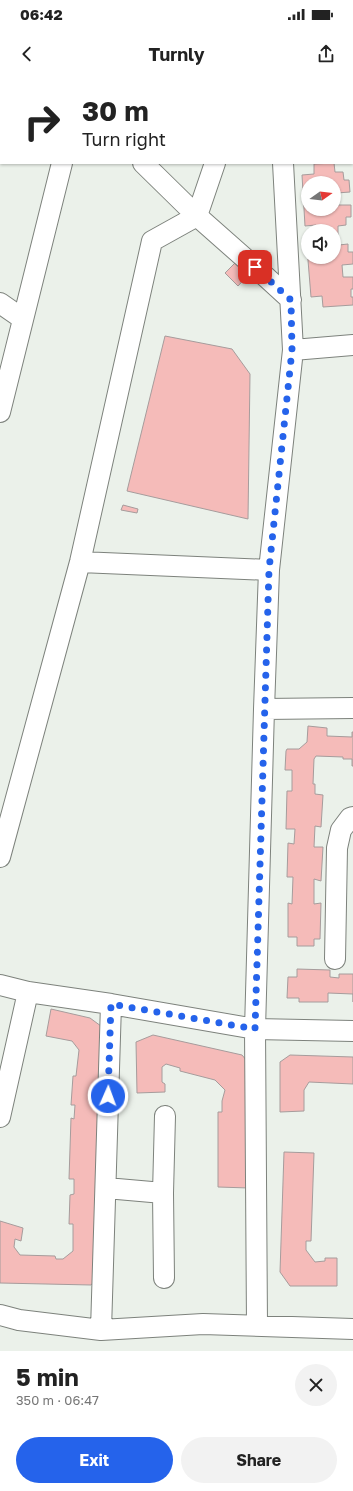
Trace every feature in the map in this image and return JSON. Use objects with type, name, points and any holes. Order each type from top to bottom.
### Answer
[{"type":"street","points":[[0,412],[62,164]]},
{"type":"street","points":[[144,164],[197,216],[291,300]]},
{"type":"street","points":[[0,857],[80,562],[152,241],[197,216],[215,164]]},
{"type":"street","points":[[257,1326],[255,1029],[264,709],[269,570],[292,350],[291,300],[283,164]]},
{"type":"street","points":[[0,303],[23,319]]},
{"type":"street","points":[[292,350],[353,345]]},
{"type":"street","points":[[80,562],[269,570]]},
{"type":"street","points":[[264,709],[353,708]]},
{"type":"street","points":[[335,959],[337,848],[341,830],[350,818],[353,817]]},
{"type":"street","points":[[0,986],[28,992],[111,1004],[255,1029],[353,1031]]},
{"type":"street","points":[[0,1117],[28,992]]},
{"type":"street","points":[[101,1330],[111,1004]]},
{"type":"street","points":[[164,1278],[163,1193],[165,1116]]},
{"type":"street","points":[[106,1188],[163,1193]]},
{"type":"street","points":[[0,1315],[19,1320],[101,1330],[203,1324],[353,1329]]},
{"type":"building","points":[[314,164],[334,164],[335,172],[343,172],[344,180],[349,180],[350,192],[341,193],[341,176],[302,175],[314,174]]},
{"type":"building","points":[[341,205],[351,205],[351,217],[346,217],[346,225],[305,224],[304,216],[341,216]]},
{"type":"building","points":[[348,244],[348,252],[353,252],[353,264],[342,265],[343,277],[353,277],[351,297],[353,297],[353,305],[323,307],[322,296],[311,297],[308,264],[341,264],[341,245]]},
{"type":"building","points":[[236,262],[249,274],[238,286],[225,273]]},
{"type":"building","points":[[165,336],[232,349],[250,374],[248,519],[127,491]]},
{"type":"building","points":[[123,505],[138,509],[137,513],[121,510]]},
{"type":"building","points":[[308,726],[327,728],[327,736],[352,737],[353,732],[353,766],[352,759],[343,759],[343,757],[316,756],[314,759],[313,784],[315,784],[315,794],[323,795],[321,827],[315,826],[314,847],[323,847],[321,881],[314,879],[314,904],[321,903],[320,939],[314,939],[314,946],[297,946],[297,937],[288,937],[288,903],[292,904],[293,877],[287,877],[288,843],[294,844],[295,829],[286,829],[287,791],[292,791],[292,770],[285,770],[287,749],[299,749],[307,742]]},
{"type":"building","points":[[297,969],[330,970],[330,977],[339,978],[339,974],[353,974],[353,994],[328,993],[328,1002],[299,1002],[299,998],[287,998],[288,977],[297,977]]},
{"type":"building","points":[[51,1009],[90,1018],[105,1029],[100,1275],[91,1285],[0,1283],[0,1221],[23,1228],[21,1241],[15,1239],[14,1247],[20,1255],[55,1256],[56,1259],[63,1259],[73,1251],[73,1224],[69,1224],[70,1195],[74,1194],[74,1179],[69,1179],[71,1118],[74,1119],[75,1105],[71,1105],[73,1076],[76,1076],[79,1050],[72,1041],[46,1036]]},
{"type":"building","points":[[153,1035],[242,1055],[252,1067],[249,1188],[218,1187],[218,1112],[222,1112],[222,1101],[225,1090],[215,1080],[180,1071],[180,1068],[166,1064],[162,1067],[162,1082],[165,1084],[165,1092],[137,1093],[136,1042]]},
{"type":"building","points":[[290,1055],[353,1057],[353,1084],[309,1082],[304,1090],[304,1111],[280,1112],[280,1062]]},
{"type":"building","points":[[284,1152],[314,1153],[311,1241],[306,1241],[306,1250],[315,1262],[325,1261],[325,1258],[337,1258],[337,1286],[290,1286],[280,1272]]},
{"type":"route","points":[[108,1096],[111,1004],[255,1029],[269,570],[292,350],[291,300],[255,267]]}]
